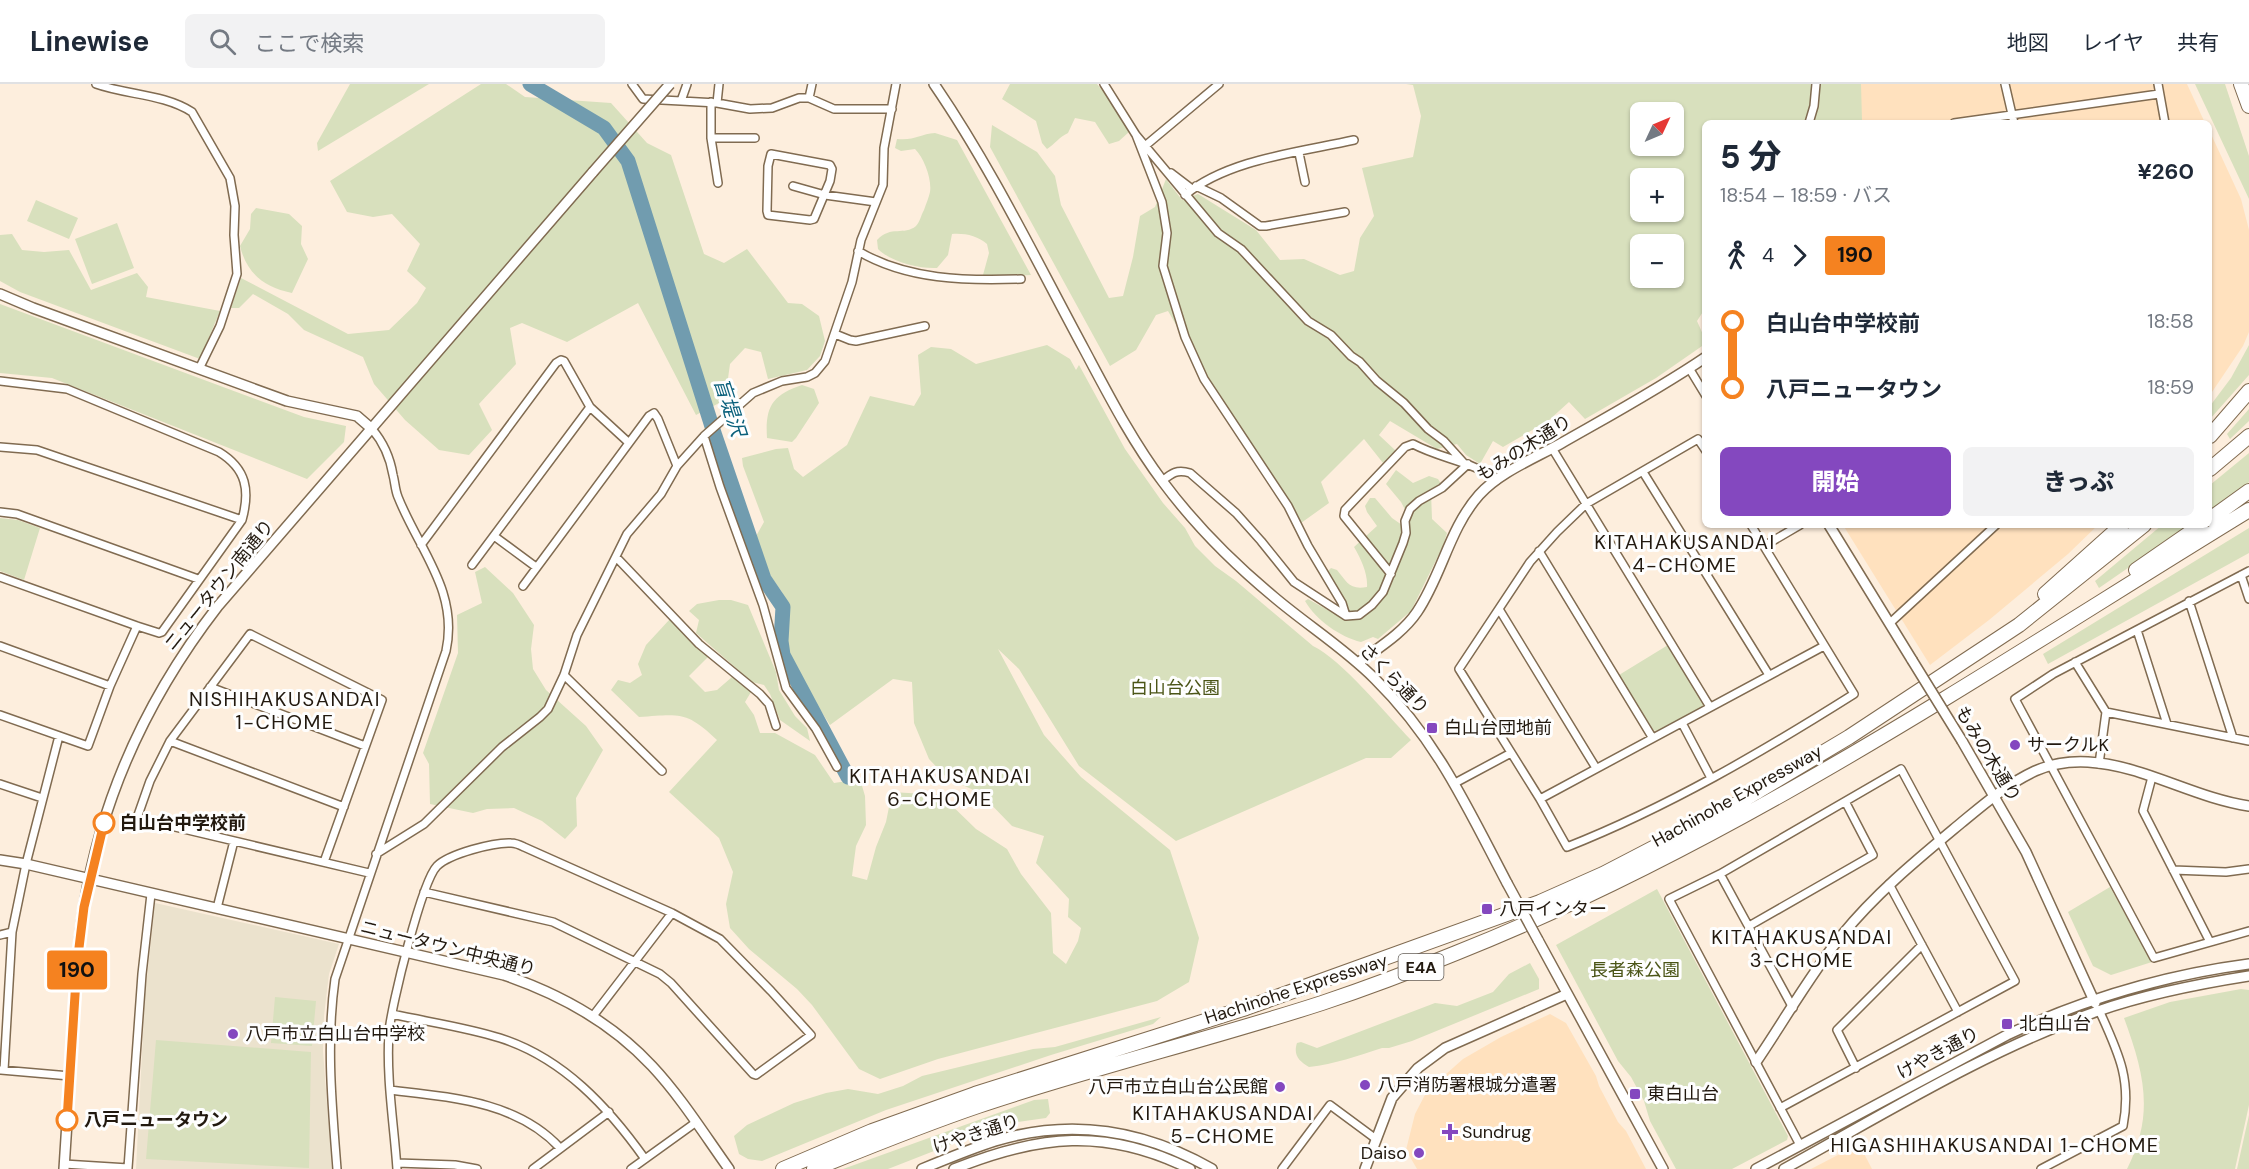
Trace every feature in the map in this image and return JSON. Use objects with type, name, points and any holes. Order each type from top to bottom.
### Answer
[{"type":"highway","points":[[2241,84],[2249,106]]},
{"type":"highway","points":[[2212,434],[2249,391]]},
{"type":"highway","points":[[2212,467],[2249,436]]},
{"type":"highway","points":[[2212,518],[2249,491]]},
{"type":"highway","points":[[1987,672],[2249,510]]},
{"type":"highway","points":[[1950,671],[2067,575],[2119,528]]},
{"type":"highway","points":[[1950,671],[2019,625],[2140,528]]},
{"type":"highway","points":[[1987,672],[2197,528]]},
{"type":"highway","name":"Hachinohe Expressway","points":[[783,1169],[872,1131],[975,1094],[1246,1008],[1540,902],[1603,874],[1730,808],[1849,737],[1950,671]]},
{"type":"highway","name":"Hachinohe Expressway","points":[[814,1169],[976,1107],[1321,1003],[1459,952],[1608,885],[1737,819],[1845,758],[1987,672]]},
{"type":"street","points":[[96,84],[113,90],[154,98],[184,107],[192,112],[230,178],[235,206],[234,235],[237,274],[220,326],[199,369]]},
{"type":"street","points":[[632,84],[643,99],[714,103],[750,109],[772,108],[809,98],[834,109],[892,109]]},
{"type":"street","name":"ニュータウン南通り","points":[[64,1167],[77,964],[89,879],[104,821],[130,748],[171,671],[218,606],[670,84]]},
{"type":"street","points":[[681,101],[687,84]]},
{"type":"street","points":[[718,183],[711,138],[714,103],[719,84]]},
{"type":"street","points":[[809,98],[812,84]]},
{"type":"street","points":[[376,854],[424,824],[502,747],[540,717],[554,699],[577,635],[627,534],[661,494],[677,466],[704,436],[753,393],[782,381],[815,373],[825,361],[852,282],[858,251],[883,186],[884,148],[896,84]]},
{"type":"street","name":"さくら通り","points":[[934,84],[977,153],[1115,406],[1162,481],[1200,527],[1240,567],[1275,598],[1358,663],[1402,708],[1443,762],[1663,1169]]},
{"type":"street","points":[[1104,84],[1136,135],[1218,233],[1241,249],[1308,321],[1330,335],[1360,362],[1386,390],[1404,403],[1465,463]]},
{"type":"street","points":[[1145,146],[1219,84]]},
{"type":"street","points":[[1810,120],[1816,84]]},
{"type":"street","points":[[2006,84],[2013,119],[2159,94]]},
{"type":"street","points":[[2158,84],[2164,120]]},
{"type":"street","points":[[1136,135],[1162,202],[1167,233],[1163,266],[1185,337],[1204,380],[1288,506],[1308,546],[1342,603],[1346,616]]},
{"type":"street","points":[[711,138],[755,138]]},
{"type":"street","points":[[1185,195],[1194,188],[1249,164],[1354,141]]},
{"type":"street","points":[[1299,153],[1305,182]]},
{"type":"street","points":[[771,154],[830,165],[832,169],[825,195],[814,219],[768,215],[766,211],[768,166],[771,154]]},
{"type":"street","points":[[1168,172],[1194,188],[1221,198],[1260,226],[1345,212]]},
{"type":"street","points":[[793,186],[825,195],[876,202]]},
{"type":"street","points":[[858,251],[872,259],[927,276],[976,281],[1021,279]]},
{"type":"street","points":[[0,294],[287,401],[357,416],[372,429],[385,446],[396,492],[435,571],[449,615],[450,633],[442,663],[335,979],[330,1011],[329,1055],[338,1169]]},
{"type":"street","points":[[836,334],[856,341],[925,326]]},
{"type":"street","points":[[421,545],[556,363],[561,360],[564,361],[590,407],[628,442]]},
{"type":"street","name":"もみの木通り","points":[[1358,663],[1400,630],[1415,615],[1434,584],[1461,518],[1480,494],[1497,480],[1669,382],[1702,360]]},
{"type":"street","points":[[1689,368],[1702,389]]},
{"type":"street","points":[[0,381],[67,389],[219,452],[234,463],[244,480],[247,503],[242,520],[162,632],[159,633],[0,577]]},
{"type":"street","points":[[472,565],[590,407]]},
{"type":"street","points":[[523,586],[628,442],[654,413],[677,466]]},
{"type":"street","points":[[704,436],[720,488],[763,605],[786,688],[816,729],[837,767]]},
{"type":"street","points":[[1702,445],[1698,439],[1586,504],[1539,551],[1459,669],[1567,847],[1620,826],[1711,778],[1854,694],[1753,528]]},
{"type":"street","points":[[1391,573],[1344,516],[1345,510],[1405,447],[1413,444],[1426,451],[1485,471],[1497,480]]},
{"type":"street","points":[[0,447],[37,450],[242,520]]},
{"type":"street","points":[[1552,448],[1710,707]]},
{"type":"street","points":[[1162,481],[1174,472],[1190,473],[1212,490],[1242,520],[1262,541],[1294,582],[1346,616],[1359,615],[1383,592],[1404,543],[1405,521],[1410,509],[1442,488],[1465,463]]},
{"type":"street","points":[[1643,472],[1769,675]]},
{"type":"street","points":[[0,512],[17,514],[198,579]]},
{"type":"street","points":[[1764,546],[1795,528]]},
{"type":"street","name":"もみの木通り","points":[[1831,528],[1995,795],[2048,897],[2099,1010]]},
{"type":"street","points":[[1890,623],[1993,528]]},
{"type":"street","points":[[494,536],[536,567]]},
{"type":"street","points":[[1539,551],[1652,737]]},
{"type":"street","points":[[616,557],[699,644],[769,704],[776,726]]},
{"type":"street","points":[[2249,571],[2075,662],[2015,699],[2154,958],[2249,931]]},
{"type":"street","points":[[2241,575],[2249,599]]},
{"type":"street","points":[[2189,601],[2234,738]]},
{"type":"street","points":[[1499,609],[1596,768]]},
{"type":"street","points":[[0,715],[88,746],[110,686],[137,626]]},
{"type":"street","points":[[2136,630],[2167,724]]},
{"type":"street","points":[[324,862],[382,700],[250,634],[170,741],[150,781],[137,818],[369,873]]},
{"type":"street","points":[[0,646],[110,686]]},
{"type":"street","points":[[1539,799],[1824,646]]},
{"type":"street","points":[[2075,662],[2106,712],[2099,764]]},
{"type":"street","points":[[564,675],[662,771]]},
{"type":"street","points":[[210,687],[365,746]]},
{"type":"street","points":[[2106,712],[2249,741]]},
{"type":"street","points":[[1682,723],[1711,778]]},
{"type":"street","points":[[59,736],[26,864],[12,932],[2,1070],[70,1076]]},
{"type":"street","points":[[170,741],[344,807]]},
{"type":"street","points":[[1455,783],[1511,753]]},
{"type":"street","points":[[1756,1062],[1841,936],[1888,884],[1995,795],[2021,778],[2051,765],[2076,762],[2099,764],[2152,777],[2225,802],[2249,806]]},
{"type":"street","points":[[1780,1108],[2015,981],[1901,770],[1720,874],[1669,899],[1780,1108],[1800,1145]]},
{"type":"street","points":[[2152,777],[2143,811],[2210,942]]},
{"type":"street","points":[[0,783],[42,798]]},
{"type":"street","points":[[1749,926],[1873,855],[1846,803]]},
{"type":"street","points":[[217,908],[234,841]]},
{"type":"street","points":[[424,892],[553,922],[660,974],[671,983],[753,1074],[756,1075],[810,1035],[720,939],[672,913],[543,854],[511,843],[446,860],[430,875],[424,892],[389,1032],[390,1090],[397,1166],[455,1165],[477,1169]]},
{"type":"street","name":"ニュータウン中央通り","points":[[0,860],[26,864],[504,975],[554,994],[593,1016],[633,1047],[652,1066],[727,1166]]},
{"type":"street","points":[[2173,870],[2226,872],[2249,869]]},
{"type":"street","points":[[1720,874],[1793,1008]]},
{"type":"street","points":[[1888,884],[1958,1012]]},
{"type":"street","points":[[64,1167],[128,1168],[142,974],[151,894]]},
{"type":"street","points":[[593,1016],[672,913]]},
{"type":"street","points":[[0,935],[12,932]]},
{"type":"street","points":[[1856,1068],[1837,1030],[1922,945]]},
{"type":"street","name":"けやき通り","points":[[1756,1169],[2041,1019],[2093,999],[2171,977],[2249,964]]},
{"type":"street","name":"けやき通り","points":[[1784,1169],[1987,1058],[2051,1029],[2099,1010],[2160,993],[2249,976]]},
{"type":"street","points":[[1365,1169],[1392,1098],[1405,1080],[1430,1058],[1445,1048],[1567,993]]},
{"type":"street","points":[[2041,1169],[2123,1126],[2127,1105],[2122,1064],[2099,1010]]},
{"type":"street","points":[[392,1014],[477,1032],[523,1048],[573,1077],[609,1112],[645,1159]]},
{"type":"street","points":[[390,1090],[446,1097],[496,1108],[536,1128],[560,1148]]},
{"type":"street","points":[[1282,1169],[1330,1105],[1376,1139]]},
{"type":"street","points":[[532,1169],[609,1112]]},
{"type":"street","points":[[631,1169],[695,1123]]},
{"type":"street","name":"けやき通り","points":[[922,1169],[996,1141],[1047,1131],[1087,1129],[1114,1132],[1152,1141],[1189,1156],[1212,1169]]},
{"type":"street","name":"けやき通り","points":[[954,1169],[1017,1146],[1050,1141],[1083,1140],[1141,1149],[1190,1169]]},
{"type":"shaded area","points":[[1824,84],[2187,84],[2204,120],[1821,120]]},
{"type":"shaded area","points":[[2212,136],[2241,199],[2249,230],[2249,332],[2243,346],[2212,392]]},
{"type":"shaded area","points":[[1845,528],[2095,528],[2068,554],[1989,620],[1930,665]]},
{"type":"shaded area","name":"八戸市立白山台中学校","points":[[155,903],[339,944],[329,974],[324,1016],[323,1051],[332,1169],[136,1169],[145,995]]},
{"type":"shaded area","points":[[1550,1014],[1566,1023],[1596,1076],[1618,1122],[1626,1131],[1646,1169],[1417,1169],[1406,1150],[1415,1114],[1427,1091],[1463,1059],[1501,1037]]},
{"type":"shaded area","points":[[1859,1144],[1872,1169],[1811,1169]]},
{"type":"green space","points":[[350,84],[429,84],[318,151],[317,143]]},
{"type":"green space","points":[[481,84],[506,84],[525,97],[611,103],[647,143],[671,155],[704,254],[724,263],[747,249],[788,303],[802,304],[819,316],[825,341],[820,356],[807,370],[768,379],[761,352],[745,348],[730,364],[725,400],[696,415],[638,303],[567,342],[522,323],[510,328],[516,364],[479,404],[492,430],[469,455],[439,450],[405,420],[374,384],[363,357],[304,330],[288,314],[253,294],[239,308],[231,308],[241,278],[348,334],[389,330],[417,303],[426,288],[407,271],[420,244],[392,214],[373,217],[347,212],[330,181]]},
{"type":"green space","points":[[1010,84],[1097,84],[1110,100],[1129,132],[1119,141],[1109,144],[1095,122],[1075,118],[1068,133],[1047,149],[1042,143],[1036,121],[1002,99]]},
{"type":"green space","points":[[1406,84],[1861,84],[1862,120],[1702,120],[1702,313],[1697,321],[1702,332],[1702,346],[1656,378],[1585,419],[1569,402],[1548,421],[1503,447],[1493,441],[1480,464],[1466,455],[1457,444],[1437,449],[1390,421],[1379,435],[1396,451],[1383,463],[1364,439],[1321,482],[1329,503],[1301,523],[1277,481],[1204,373],[1168,311],[1156,315],[1136,350],[1110,366],[990,147],[992,125],[1037,152],[1055,176],[1061,205],[1109,298],[1123,296],[1140,216],[1155,207],[1166,179],[1182,200],[1198,194],[1256,230],[1280,260],[1304,259],[1340,275],[1354,271],[1360,238],[1374,216],[1362,168],[1413,157],[1421,116],[1413,85]]},
{"type":"green space","points":[[2195,84],[2225,84],[2249,156],[2249,199],[2212,120]]},
{"type":"green space","points":[[935,133],[957,140],[1031,275],[994,277],[983,275],[989,253],[987,244],[980,239],[966,235],[952,234],[948,255],[937,268],[906,264],[890,258],[878,249],[877,240],[882,236],[911,229],[919,223],[930,192],[929,175],[921,158],[915,149],[901,151],[895,148],[897,139]]},
{"type":"green space","points":[[36,200],[78,218],[69,239],[27,221]]},
{"type":"green space","points":[[256,208],[289,214],[302,226],[301,244],[308,259],[292,293],[273,287],[258,278],[243,256],[240,246],[250,229],[251,214]]},
{"type":"green space","points":[[117,223],[134,268],[92,284],[75,239]]},
{"type":"green space","points":[[12,234],[22,250],[44,252],[69,250],[91,290],[137,273],[148,287],[146,297],[220,311],[200,359],[20,292],[0,281],[0,235]]},
{"type":"green space","points":[[0,304],[304,417],[346,426],[344,442],[307,479],[52,378],[0,373]]},
{"type":"green space","name":"白山台公園","points":[[1047,345],[1070,359],[1076,370],[1079,365],[1125,449],[1163,503],[1185,528],[1195,546],[1215,566],[1337,663],[1411,740],[1391,758],[1366,758],[1176,841],[1079,766],[1019,669],[998,649],[1044,735],[1081,777],[1170,850],[1199,938],[1189,982],[1157,1001],[938,1059],[880,1079],[859,1069],[812,1005],[797,989],[749,949],[730,928],[726,904],[733,872],[719,838],[669,792],[717,740],[698,724],[682,716],[639,717],[611,690],[618,680],[630,683],[642,675],[638,664],[646,645],[670,619],[708,657],[689,676],[705,692],[717,690],[732,677],[751,692],[745,702],[754,715],[760,733],[775,733],[815,755],[834,783],[860,779],[865,796],[866,825],[856,846],[852,876],[867,880],[886,822],[892,792],[941,795],[976,829],[1007,849],[1021,874],[1051,913],[1053,953],[1066,964],[1078,941],[1081,928],[1068,917],[1069,899],[1036,863],[1044,836],[1012,826],[980,793],[947,778],[929,759],[914,723],[912,682],[893,679],[830,725],[808,691],[788,651],[788,612],[782,592],[767,571],[755,538],[764,522],[742,458],[788,448],[794,469],[803,477],[847,445],[870,396],[914,406],[921,394],[918,355],[931,347],[951,349],[976,364]]},
{"type":"green space","points":[[2249,345],[2249,375],[2212,417],[2212,403],[2231,378]]},
{"type":"green space","points":[[802,385],[814,389],[819,403],[796,438],[792,442],[767,438],[767,418],[772,404],[784,393]]},
{"type":"green space","points":[[2249,409],[2249,421],[2230,439],[2227,434]]},
{"type":"green space","points":[[2249,453],[2249,482],[2212,510],[2212,483]]},
{"type":"green space","points":[[1396,470],[1413,483],[1429,476],[1438,479],[1441,484],[1431,492],[1432,519],[1447,533],[1443,546],[1411,611],[1378,639],[1373,637],[1361,642],[1329,627],[1315,615],[1305,601],[1308,599],[1342,618],[1349,619],[1349,610],[1327,572],[1331,568],[1337,570],[1352,586],[1367,587],[1364,567],[1354,547],[1377,526],[1365,506],[1370,498],[1375,498],[1392,518],[1402,525],[1409,517],[1401,502],[1386,484]]},
{"type":"green space","points":[[0,518],[18,520],[40,528],[24,580],[0,571]]},
{"type":"green space","points":[[2158,528],[2186,528],[2099,588],[2095,581]]},
{"type":"green space","points":[[2249,528],[2249,553],[2048,664],[2043,654]]},
{"type":"green space","points":[[485,567],[513,593],[534,625],[531,649],[533,669],[546,690],[586,726],[603,750],[576,798],[577,826],[565,839],[542,821],[514,808],[487,809],[473,813],[430,804],[429,764],[423,753],[458,653],[457,615],[482,603],[475,572]]},
{"type":"green space","points":[[731,600],[748,605],[776,672],[779,690],[795,716],[807,728],[810,741],[780,720],[764,685],[752,682],[696,633],[699,620],[689,611],[697,604]]},
{"type":"green space","points":[[1668,645],[1703,703],[1703,708],[1656,731],[1653,730],[1619,675]]},
{"type":"green space","points":[[2110,887],[2152,962],[2111,975],[2093,966],[2068,912]]},
{"type":"green space","name":"長者森公園","points":[[1657,889],[1788,1136],[1787,1140],[1732,1169],[1676,1169],[1650,1121],[1644,1101],[1631,1077],[1618,1061],[1556,945]]},
{"type":"green space","points":[[1530,963],[1539,979],[1539,989],[1412,1041],[1337,1062],[1309,1067],[1296,1054],[1297,1043],[1301,1042],[1317,1048],[1435,1003],[1457,1006],[1493,992],[1509,974]]},
{"type":"green space","points":[[2241,989],[2249,990],[2249,1105],[2235,1169],[2127,1169],[2141,1130],[2144,1094],[2137,1057],[2124,1018],[2170,1002]]},
{"type":"green space","points":[[275,997],[316,1001],[312,1046],[271,1043]]},
{"type":"green space","points":[[1161,1017],[1153,1024],[886,1110],[762,1161],[748,1159],[739,1154],[734,1136],[747,1125],[794,1103],[848,1089],[878,1094],[903,1086],[922,1076],[1033,1049],[1055,1047]]},
{"type":"green space","points":[[156,1040],[311,1052],[309,1168],[146,1159]]},
{"type":"green space","points":[[1048,1099],[1050,1113],[1046,1118],[1003,1124],[888,1169],[843,1169],[1034,1100]]},
{"type":"green space","points":[[2249,1115],[2249,1169],[2237,1169]]},
{"type":"waterway","name":"盲堤沢","points":[[530,84],[604,128],[628,161],[715,436],[764,579],[783,607],[781,641],[783,655],[848,777]]},
{"type":"bus line","name":"190","points":[[67,1120],[77,964],[84,907],[104,823]]},
{"type":"place","name":"白山台団地前","points":[[1432,728]]},
{"type":"place","name":"サークルK","points":[[2015,745]]},
{"type":"place","name":"白山台中学校前","points":[[104,823]]},
{"type":"place","name":"八戸インター","points":[[1487,909]]},
{"type":"place","name":"北白山台","points":[[2007,1024]]},
{"type":"place","name":"八戸市立白山台中学校","points":[[233,1034]]},
{"type":"place","name":"八戸消防署根城分遣署","points":[[1365,1085]]},
{"type":"place","name":"八戸市立白山台公民館","points":[[1280,1087]]},
{"type":"place","name":"東白山台","points":[[1635,1094]]},
{"type":"place","name":"八戸ニュータウン","points":[[67,1120]]},
{"type":"place","name":"Sundrug","points":[[1450,1132]]},
{"type":"place","name":"Daiso","points":[[1419,1153]]},
{"type":"district","name":"KITAHAKUSANDAI 4-CHOME","points":[[1685,554]]},
{"type":"district","name":"NISHIHAKUSANDAI 1-CHOME","points":[[285,710]]},
{"type":"district","name":"KITAHAKUSANDAI 6-CHOME","points":[[940,788]]},
{"type":"district","name":"KITAHAKUSANDAI 3-CHOME","points":[[1802,948]]},
{"type":"district","name":"KITAHAKUSANDAI 5-CHOME","points":[[1223,1124]]},
{"type":"district","name":"HIGASHIHAKUSANDAI 1-CHOME","points":[[1995,1145]]}]
